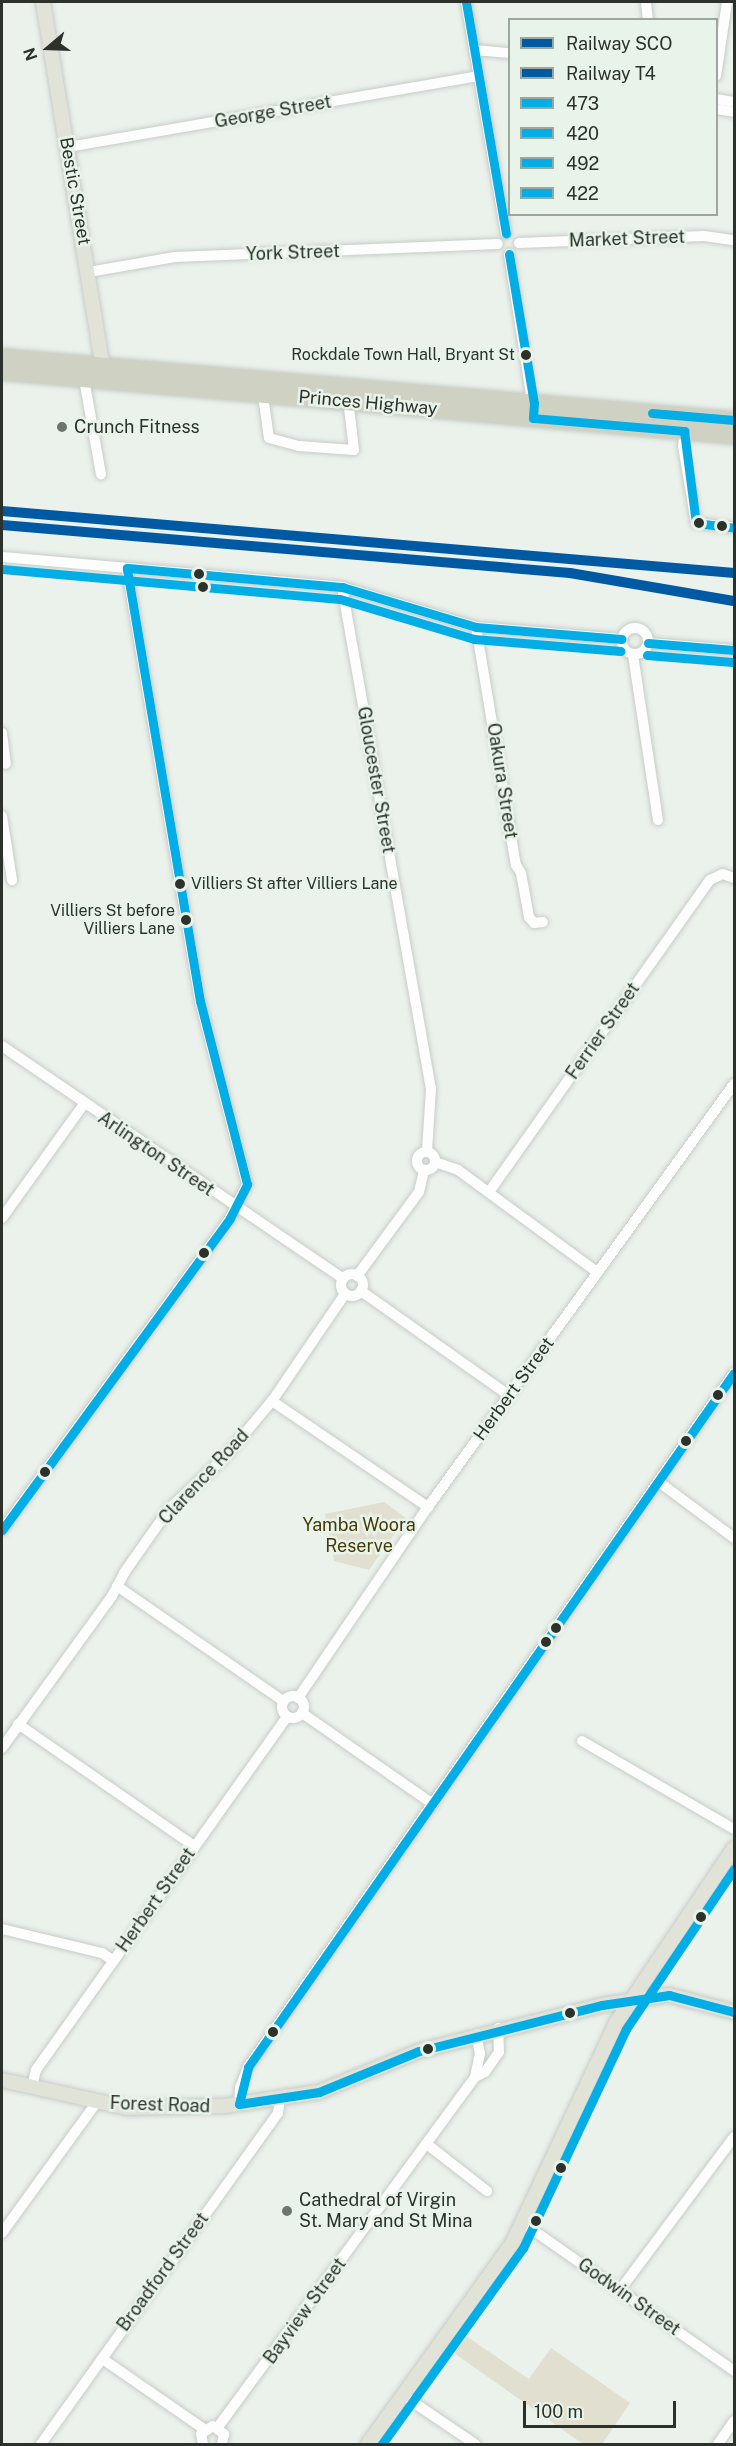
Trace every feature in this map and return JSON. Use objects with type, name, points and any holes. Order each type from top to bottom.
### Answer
[{"type":"highway","name":"Princes Highway","points":[[2,357],[104,374],[685,423],[735,420]]},
{"type":"highway","name":"Princes Highway","points":[[2,372],[84,379],[104,374]]},
{"type":"highway","name":"Princes Highway","points":[[685,423],[735,436]]},
{"type":"main road","name":"Bestic Street","points":[[43,2],[104,374]]},
{"type":"main road","points":[[368,2445],[523,2223],[616,2022],[735,1848]]},
{"type":"main road","name":"Forest Road","points":[[2,2080],[97,2102],[137,2108],[239,2104],[328,2089],[419,2051],[476,2034],[630,2001],[669,1995],[735,2012]]},
{"type":"street","points":[[466,2],[506,234],[498,244],[502,253],[509,254]]},
{"type":"street","points":[[646,2],[648,18]]},
{"type":"street","points":[[718,69],[727,2]]},
{"type":"street","points":[[474,50],[508,53]]},
{"type":"street","name":"George Street","points":[[68,147],[479,76]]},
{"type":"street","points":[[718,99],[735,102]]},
{"type":"street","points":[[718,109],[735,112]]},
{"type":"street","points":[[506,234],[513,234],[519,243],[509,254]]},
{"type":"street","name":"Market Street","points":[[519,243],[704,236],[735,240]]},
{"type":"street","name":"York Street","points":[[89,272],[175,257],[498,244]]},
{"type":"street","points":[[509,254],[533,410]]},
{"type":"street","points":[[84,379],[101,474]]},
{"type":"street","points":[[262,387],[271,440],[354,450],[347,394]]},
{"type":"street","points":[[685,423],[683,446],[696,523],[735,528]]},
{"type":"street","points":[[2,557],[342,587],[476,627],[622,639],[634,628],[646,634],[648,643],[641,653],[633,655],[626,651],[622,639]]},
{"type":"street","points":[[2,1530],[237,1208],[248,1184],[204,1022],[127,568]]},
{"type":"street","name":"Gloucester Street","points":[[342,587],[431,1089],[427,1151],[416,1160],[424,1171]]},
{"type":"street","name":"Oakura Street","points":[[476,627],[516,865],[529,917],[534,923],[543,922]]},
{"type":"street","points":[[648,643],[735,650]]},
{"type":"street","points":[[633,655],[658,820]]},
{"type":"street","points":[[2,733],[6,764]]},
{"type":"street","points":[[2,816],[12,880]]},
{"type":"street","name":"Ferrier Street","points":[[489,1192],[710,880],[719,874],[735,878]]},
{"type":"street","name":"Arlington Street","points":[[2,1046],[84,1104],[343,1278]]},
{"type":"street","name":"Herbert Street","points":[[298,1698],[428,1507],[735,1084]]},
{"type":"street","points":[[2,1218],[84,1104]]},
{"type":"street","points":[[427,1151],[435,1162]]},
{"type":"street","points":[[361,1291],[354,1296],[345,1294],[341,1287],[343,1278],[357,1276],[418,1192],[424,1171],[435,1162],[447,1163],[597,1272]]},
{"type":"street","points":[[357,1276],[361,1291],[510,1396]]},
{"type":"street","name":"Clarence Road","points":[[2,1748],[169,1509],[225,1457],[272,1401],[345,1294]]},
{"type":"street","points":[[239,2104],[241,2081],[248,2067],[735,1373]]},
{"type":"street","points":[[272,1401],[428,1507]]},
{"type":"street","points":[[659,1482],[735,1538]]},
{"type":"street","points":[[117,1586],[283,1701]]},
{"type":"street","points":[[302,1713],[303,1705],[298,1698],[290,1696],[283,1701],[282,1710],[287,1717],[302,1713],[433,1804]]},
{"type":"street","name":"Herbert Street","points":[[32,2088],[36,2070],[287,1717]]},
{"type":"street","points":[[18,1724],[194,1846]]},
{"type":"street","points":[[582,1742],[735,1829]]},
{"type":"street","points":[[2,1929],[102,1953],[114,1961]]},
{"type":"street","name":"Bayview Street","points":[[475,2077],[486,2072],[499,2052],[498,2028]]},
{"type":"street","name":"Bayview Street","points":[[218,2427],[428,2145],[475,2077],[480,2054],[476,2034]]},
{"type":"street","name":"Broadford Street","points":[[40,2445],[104,2360],[112,2342],[278,2112],[280,2098]]},
{"type":"street","points":[[2,2233],[97,2102]]},
{"type":"street","points":[[620,2290],[735,2137]]},
{"type":"street","points":[[428,2145],[487,2191]]},
{"type":"street","name":"Godwin Street","points":[[523,2223],[735,2371]]},
{"type":"street","points":[[104,2360],[204,2429],[218,2427],[224,2434],[222,2445]]},
{"type":"street","points":[[404,2396],[476,2445]]},
{"type":"street","points":[[718,2445],[735,2421]]},
{"type":"street","points":[[203,2445],[204,2429]]},
{"type":"green space","name":"Yamba Woora Reserve","points":[[384,1502],[406,1518],[369,1570],[334,1561],[325,1514]]},
{"type":"green space","points":[[466,2336],[529,2379],[551,2348],[630,2403],[602,2444],[583,2444],[454,2353]]},
{"type":"rail line","name":"T4","points":[[2,511],[734,573]]},
{"type":"rail line","name":"SCO","points":[[2,525],[570,573],[734,601]]},
{"type":"transit line","name":"422","points":[[466,2],[506,234]]},
{"type":"transit line","name":"422","points":[[509,254],[534,403],[533,418],[684,431],[696,523],[734,528]]},
{"type":"transit line","name":"422","points":[[652,413],[734,420]]},
{"type":"transit line","name":"473","points":[[127,568],[342,587],[476,627],[622,639]]},
{"type":"transit line","name":"473","points":[[2,1530],[230,1218],[247,1184],[200,1001],[127,568]]},
{"type":"transit line","name":"420","points":[[2,569],[340,599],[474,639],[621,651]]},
{"type":"transit line","name":"473","points":[[648,643],[734,650]]},
{"type":"transit line","name":"420","points":[[647,655],[733,662]]},
{"type":"transit line","name":"492","points":[[239,2104],[248,2067],[734,1373]]},
{"type":"transit line","name":"420","points":[[382,2444],[523,2248],[626,2029],[734,1869]]},
{"type":"transit line","name":"492","points":[[239,2104],[319,2092],[419,2051],[602,2005],[669,1995],[734,2012]]},
{"type":"place","name":"Rockdale Town Hall, Bryant St","points":[[526,355]]},
{"type":"place","name":"Crunch Fitness","points":[[62,427]]},
{"type":"place","name":"Villiers St after Villiers Lane","points":[[180,884]]},
{"type":"place","name":"Villiers St before Villiers Lane","points":[[186,920]]},
{"type":"place","name":"Cathedral of Virgin St. Mary and St Mina","points":[[287,2211]]}]
